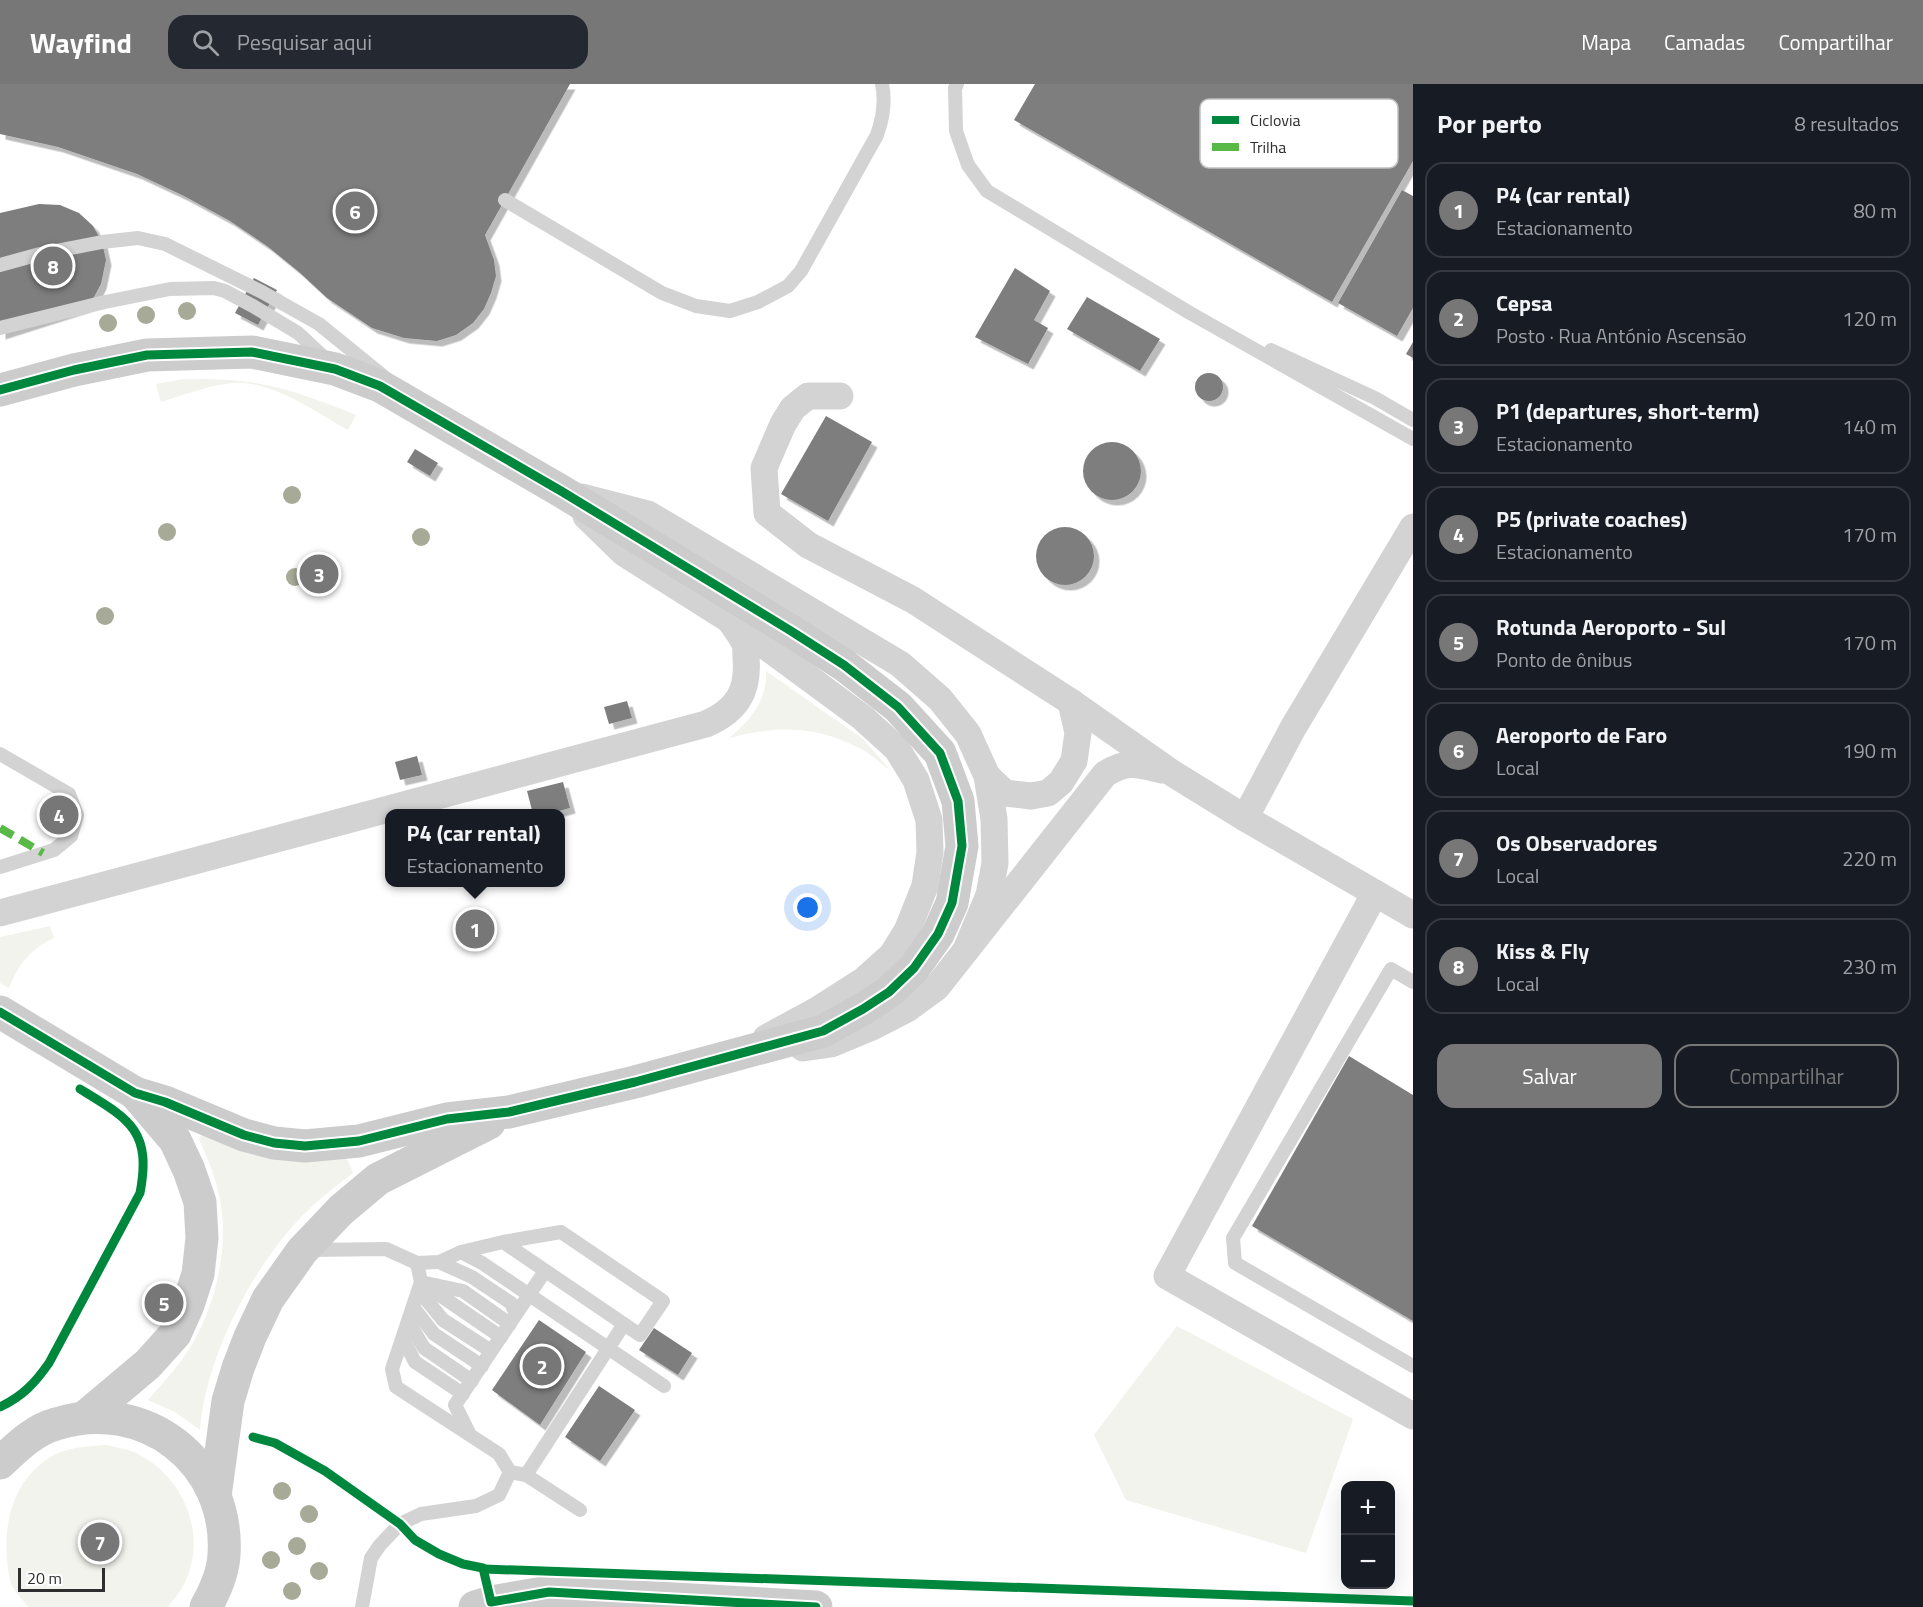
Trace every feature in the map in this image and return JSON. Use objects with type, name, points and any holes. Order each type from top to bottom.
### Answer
[{"type":"street","points":[[0,390],[74,370],[147,355],[252,352],[335,369],[380,386],[561,491],[791,631],[844,665],[898,707],[939,753],[958,801],[962,846],[952,903],[938,934],[914,968],[863,1010],[823,1031],[725,1059],[509,1112],[447,1119],[359,1141],[305,1146],[274,1143],[244,1136],[165,1102],[135,1093],[0,1012]]},
{"type":"street","points":[[840,396],[808,396],[794,408],[783,424],[764,468],[767,513],[808,545],[913,600],[1071,702],[1172,773],[1413,915]]},
{"type":"street","points":[[561,491],[624,553],[730,620],[863,718],[897,749],[916,780],[929,820],[930,852],[925,886],[906,931],[892,955],[863,981],[819,1009],[725,1059]]},
{"type":"street","points":[[561,491],[648,514],[900,664],[940,699],[968,734],[987,776],[994,819],[995,863],[989,895],[966,950]]},
{"type":"street","points":[[1245,818],[1293,728],[1413,527]]},
{"type":"street","points":[[390,809],[706,724],[719,718],[733,707],[742,693],[747,678],[745,643],[730,620]]},
{"type":"street","points":[[987,776],[1005,794],[1031,796],[1048,793],[1061,782],[1074,761],[1078,733],[1071,702]]},
{"type":"street","points":[[725,1059],[831,1044],[872,1028],[907,1010],[937,987],[1105,774],[1118,766],[1138,764],[1172,773]]},
{"type":"street","points":[[0,914],[385,810]]},
{"type":"street","points":[[1376,893],[1167,1276],[1413,1416]]},
{"type":"street","points":[[85,1417],[148,1364],[175,1334],[198,1274],[202,1238],[200,1202],[189,1170],[175,1140],[135,1093]]},
{"type":"street","points":[[215,1496],[228,1401],[238,1368],[268,1299],[302,1251],[341,1210],[378,1179],[509,1112]]},
{"type":"street","points":[[0,1463],[13,1437],[85,1417],[126,1420],[164,1434],[194,1461],[215,1496],[223,1526],[224,1557],[215,1600]]},
{"type":"street","points":[[475,1607],[514,1597],[816,1607]]},
{"type":"lane","points":[[505,200],[662,293],[696,306],[730,311],[758,303],[788,286],[801,271],[877,135],[884,117],[882,84]]},
{"type":"lane","points":[[957,84],[955,88],[956,131],[968,165],[987,191],[1190,313],[1413,439]]},
{"type":"lane","points":[[0,265],[40,254],[102,242],[138,238],[165,244],[262,292],[319,324],[434,416]]},
{"type":"lane","points":[[0,328],[105,302],[170,289],[214,288],[225,291],[253,306],[298,333],[335,369]]},
{"type":"lane","points":[[1190,313],[1376,398],[1413,420]]},
{"type":"lane","points":[[0,754],[69,794],[77,815],[71,836],[54,850],[0,867]]},
{"type":"lane","points":[[1413,981],[1391,969],[1233,1238],[1235,1263],[1413,1366]]},
{"type":"lane","points":[[302,1251],[386,1249],[417,1263],[439,1262],[461,1252],[503,1242],[561,1232],[663,1301],[640,1335],[503,1242]]},
{"type":"lane","points":[[461,1252],[482,1263],[664,1386]]},
{"type":"lane","points":[[439,1262],[472,1277],[511,1303],[513,1319]]},
{"type":"lane","points":[[417,1263],[420,1287],[392,1369],[396,1387],[499,1454],[510,1472],[526,1475],[580,1510]]},
{"type":"lane","points":[[470,1435],[455,1405],[545,1271]]},
{"type":"lane","points":[[420,1287],[463,1291],[513,1319]]},
{"type":"lane","points":[[420,1287],[501,1337]]},
{"type":"lane","points":[[420,1287],[443,1320],[491,1352]]},
{"type":"lane","points":[[413,1307],[434,1334],[482,1366]]},
{"type":"lane","points":[[408,1321],[424,1348],[472,1381]]},
{"type":"lane","points":[[526,1475],[624,1324]]},
{"type":"lane","points":[[403,1339],[415,1362],[463,1394]]},
{"type":"lane","points":[[362,1607],[371,1558],[400,1524],[421,1514],[476,1506],[499,1495],[510,1472]]},
{"type":"shaded area","points":[[184,379],[233,380],[263,384],[304,395],[356,415],[348,430],[308,406],[278,392],[248,383],[215,386],[161,402],[156,384]]},
{"type":"shaded area","points":[[766,671],[863,739],[891,771],[861,749],[841,740],[809,731],[762,731],[729,738],[750,717],[761,700]]},
{"type":"shaded area","points":[[50,926],[54,938],[26,958],[9,988],[0,983],[0,937]]},
{"type":"shaded area","points":[[202,1134],[346,1157],[353,1173],[304,1214],[285,1235],[250,1286],[235,1314],[211,1372],[200,1430],[175,1412],[148,1400],[177,1366],[196,1338],[205,1320],[217,1280],[223,1239],[223,1219],[216,1184],[199,1139]]},
{"type":"shaded area","points":[[1177,1326],[1353,1419],[1306,1553],[1126,1500],[1094,1435]]},
{"type":"shaded area","points":[[107,1445],[134,1452],[154,1465],[180,1493],[188,1510],[194,1547],[191,1566],[184,1584],[168,1607],[28,1607],[11,1584],[6,1549],[10,1514],[16,1498],[35,1469],[49,1458],[70,1449]]},
{"type":"building","points":[[0,84],[570,84],[485,235],[494,260],[496,276],[484,309],[473,323],[456,335],[437,341],[404,338],[372,328],[327,298],[267,246],[230,221],[184,196],[137,174],[58,147],[0,134]]},
{"type":"building","points":[[1035,84],[1413,84],[1413,161],[1332,302],[1014,120]]},
{"type":"building","points":[[1402,190],[1413,196],[1413,308],[1397,336],[1338,303]]},
{"type":"building","points":[[39,204],[60,205],[79,213],[93,226],[102,242],[106,260],[101,284],[85,307],[0,334],[0,213]]},
{"type":"building","points":[[1015,268],[1050,291],[1034,320],[1048,328],[1028,364],[975,337]]},
{"type":"building","points":[[254,278],[277,290],[258,325],[235,313]]},
{"type":"building","points":[[1087,297],[1160,339],[1140,371],[1067,329]]},
{"type":"building","points":[[1413,342],[1413,358],[1406,354]]},
{"type":"building","points":[[1209,373],[1219,377],[1223,387],[1219,397],[1209,401],[1199,397],[1195,387],[1199,377]]},
{"type":"building","points":[[826,416],[872,442],[828,521],[781,494]]},
{"type":"building","points":[[1112,442],[1123,444],[1136,455],[1141,471],[1139,482],[1128,495],[1112,500],[1101,498],[1088,487],[1083,471],[1085,460],[1096,447]]},
{"type":"building","points":[[415,449],[438,463],[430,476],[407,462]]},
{"type":"building","points":[[1059,527],[1071,527],[1086,535],[1094,550],[1094,562],[1086,577],[1071,585],[1059,585],[1044,577],[1036,562],[1036,550],[1044,535]]},
{"type":"building","points":[[627,701],[632,718],[609,724],[604,707]]},
{"type":"building","points":[[417,756],[422,775],[400,780],[395,762]]},
{"type":"building","points":[[563,782],[570,808],[532,809],[527,791]]},
{"type":"building","points":[[1349,1056],[1413,1095],[1413,1321],[1252,1226]]},
{"type":"building","points":[[539,1320],[586,1352],[540,1425],[492,1390]]},
{"type":"building","points":[[654,1328],[692,1353],[678,1375],[639,1350]]},
{"type":"building","points":[[599,1386],[635,1410],[600,1461],[565,1437]]},
{"type":"marked path","points":[[0,828],[43,853]]},
{"type":"cycle path","points":[[0,390],[74,370],[147,355],[252,352],[335,369],[380,386],[561,491],[791,631],[844,665],[898,707],[940,753],[958,801],[962,846],[952,903],[938,934],[914,968],[889,992],[823,1031],[635,1082],[509,1112],[447,1119],[359,1141],[305,1146],[274,1143],[244,1135],[165,1102],[135,1093],[0,1012]]},
{"type":"cycle path","points":[[0,1407],[28,1388],[49,1363],[140,1193],[143,1154],[133,1129],[124,1118],[80,1089]]},
{"type":"cycle path","points":[[253,1437],[275,1443],[325,1471],[400,1524],[415,1540],[439,1554],[463,1564],[483,1568],[491,1602],[549,1592],[816,1607]]},
{"type":"cycle path","points":[[484,1569],[1413,1601]]},
{"type":"place","name":"Aeroporto de Faro","points":[[355,211]]},
{"type":"place","name":"Kiss & Fly","points":[[53,266]]},
{"type":"place","name":"P1 (departures, short-term)","points":[[319,574]]},
{"type":"place","name":"P5 (private coaches)","points":[[59,815]]},
{"type":"place","name":"P4 (car rental)","points":[[475,929]]},
{"type":"place","name":"Rotunda Aeroporto - Sul","points":[[164,1303]]},
{"type":"place","name":"Cepsa","points":[[542,1366]]},
{"type":"place","name":"Os Observadores","points":[[100,1542]]}]
